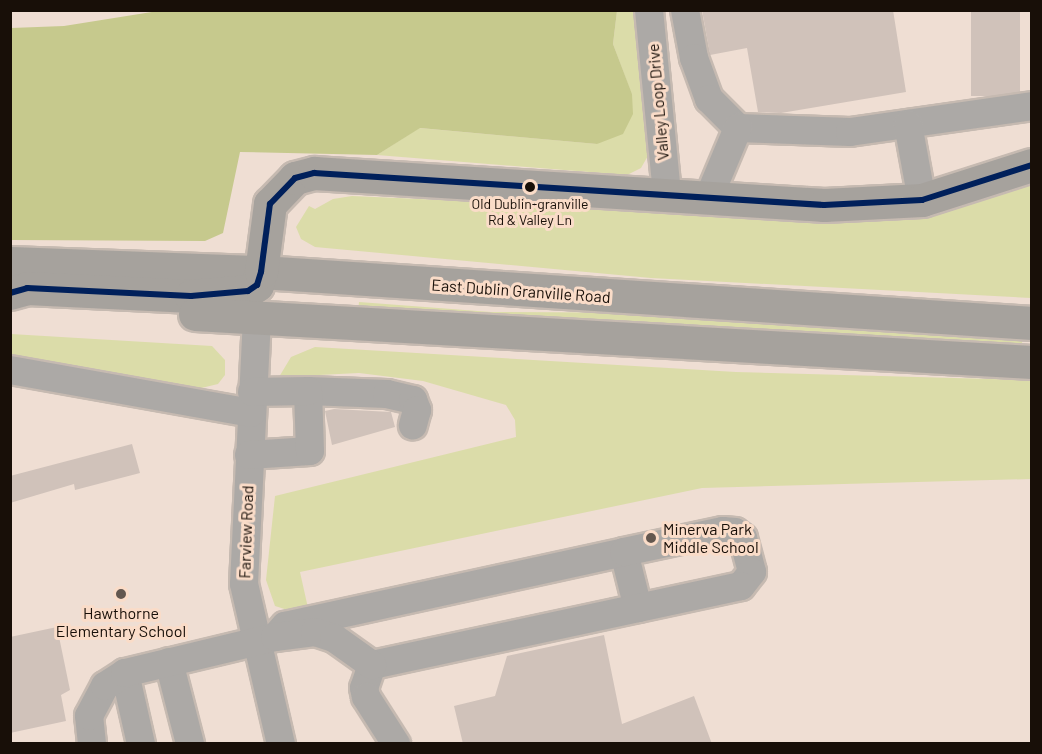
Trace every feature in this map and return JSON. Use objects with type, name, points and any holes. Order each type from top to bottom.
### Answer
[{"type":"main road","points":[[10,293],[27,288],[230,295],[248,291],[256,285],[261,272],[270,204],[295,178],[314,172],[824,205],[922,200],[1032,165]]},
{"type":"main road","name":"East Dublin Granville Road","points":[[10,263],[261,272],[680,302],[1032,323]]},
{"type":"main road","points":[[257,318],[260,304],[283,296],[650,316],[680,302]]},
{"type":"main road","points":[[10,304],[1032,362]]},
{"type":"street","name":"Valley Loop Drive","points":[[650,10],[667,194]]},
{"type":"street","points":[[685,10],[694,58],[709,99],[738,128],[850,132],[1032,106]]},
{"type":"street","points":[[908,124],[922,200]]},
{"type":"street","points":[[709,197],[738,128]]},
{"type":"street","name":"Farview Road","points":[[257,318],[251,403],[244,584],[266,640],[281,744]]},
{"type":"street","points":[[10,370],[251,403],[308,391],[387,394],[413,400],[417,410],[414,425]]},
{"type":"street","points":[[249,454],[310,450],[308,391]]},
{"type":"street","points":[[92,744],[89,716],[105,686],[124,674],[169,662],[266,640],[324,634],[372,665],[741,586],[752,572],[743,538],[735,532],[624,552],[285,626],[266,640]]},
{"type":"street","points":[[624,552],[638,608]]},
{"type":"street","points":[[360,611],[372,665],[364,688],[366,696],[396,744]]},
{"type":"street","points":[[169,662],[190,744]]},
{"type":"street","points":[[124,674],[141,744]]},
{"type":"green space","points":[[158,11],[617,11],[613,44],[632,94],[633,114],[623,134],[597,144],[420,128],[377,155],[240,152],[223,233],[205,241],[11,240],[11,28],[64,26]]},
{"type":"green space","points":[[617,11],[637,11],[649,154],[641,168],[627,175],[377,155],[419,128],[597,144],[632,95],[613,44]]},
{"type":"green space","points":[[1031,175],[1031,298],[651,278],[315,247],[301,239],[296,227],[309,206],[315,209],[333,199],[352,196],[645,209]]},
{"type":"green space","points":[[359,302],[491,312],[677,313],[1023,339],[1022,343],[885,345],[358,312]]},
{"type":"green space","points":[[11,334],[212,346],[225,360],[225,375],[218,384],[193,390],[11,358]]},
{"type":"green space","points":[[315,347],[736,372],[1031,380],[1031,479],[702,488],[300,572],[310,617],[275,606],[266,580],[275,496],[516,437],[515,420],[506,405],[423,381],[359,373],[279,377],[291,357]]},
{"type":"building","points":[[702,10],[893,10],[906,92],[781,113],[758,112],[747,48],[710,55]]},
{"type":"building","points":[[971,10],[1020,10],[1020,96],[971,96]]},
{"type":"building","points":[[334,409],[391,412],[395,427],[332,445],[325,411]]},
{"type":"building","points":[[132,444],[140,473],[75,490],[74,484],[10,503],[10,476]]},
{"type":"building","points":[[57,627],[70,690],[61,695],[66,721],[10,733],[10,637]]},
{"type":"building","points":[[604,635],[622,724],[694,696],[712,744],[463,744],[454,706],[495,696],[507,656]]},
{"type":"transit line","points":[[10,293],[27,288],[191,296],[248,291],[257,285],[261,272],[270,204],[295,178],[314,173],[824,205],[922,200],[1032,165]]},
{"type":"place","name":"Old Dublin-granville Rd & Valley Ln","points":[[530,187]]},
{"type":"place","name":"Minerva Park Middle School","points":[[651,538]]},
{"type":"place","name":"Hawthorne Elementary School","points":[[121,594]]}]
